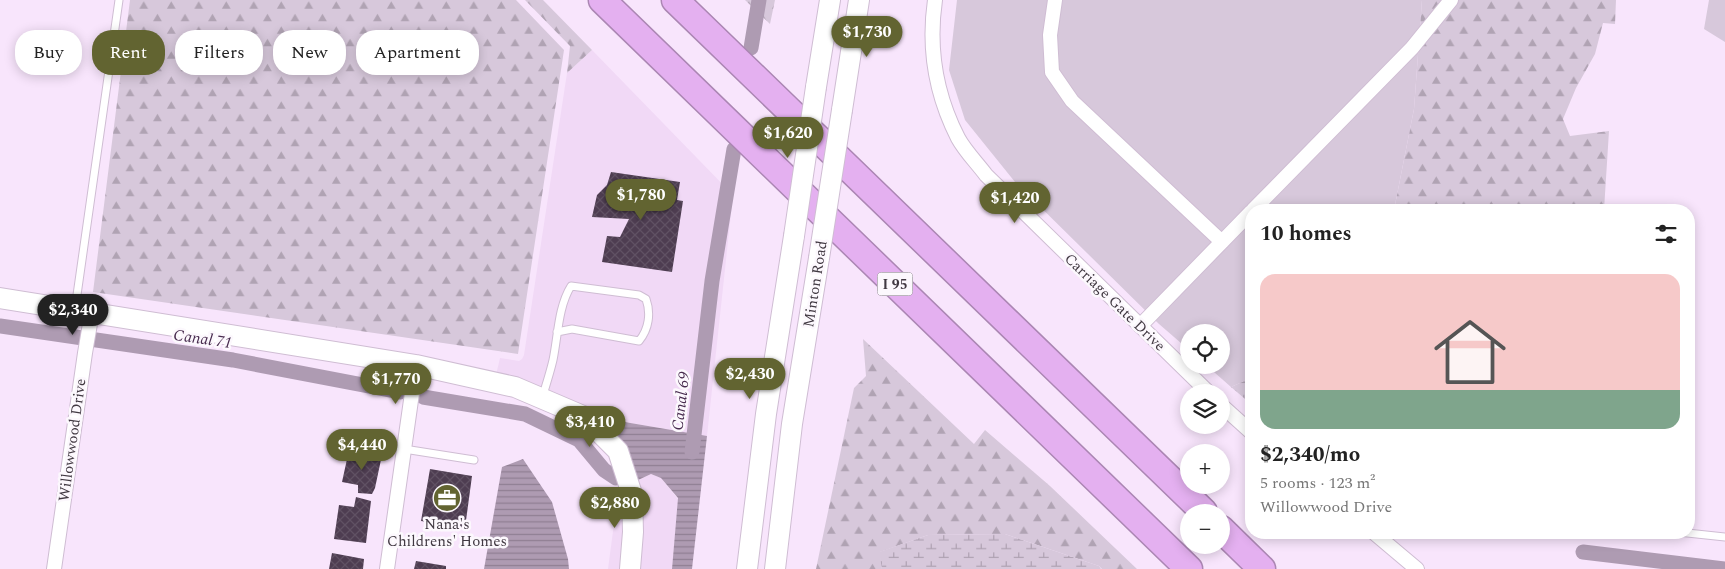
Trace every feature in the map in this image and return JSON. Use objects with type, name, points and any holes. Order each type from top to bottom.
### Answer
[{"type":"highway","name":"I 95","points":[[602,0],[1189,569]]},
{"type":"highway","points":[[675,0],[1196,504]]},
{"type":"highway","points":[[1230,538],[1262,569]]},
{"type":"main road","name":"Minton Road","points":[[748,569],[766,414],[830,0]]},
{"type":"main road","name":"Minton Road","points":[[775,569],[792,424],[859,0]]},
{"type":"main road","points":[[0,298],[86,315],[416,365],[515,387],[542,398],[583,416],[618,451],[632,494],[633,532],[630,569]]},
{"type":"street","name":"Carriage Gate Drive","points":[[935,0],[932,19],[933,54],[941,97],[959,140],[986,175],[1200,384]]},
{"type":"street","points":[[1055,0],[1050,35],[1052,72],[1072,101],[1222,242]]},
{"type":"street","points":[[1259,204],[1412,48],[1451,0]]},
{"type":"street","points":[[1140,326],[1245,218]]},
{"type":"street","name":"Willowwood Drive","points":[[54,569],[85,353],[86,315]]},
{"type":"street","points":[[387,569],[416,365]]},
{"type":"street","points":[[1230,413],[1245,427]]},
{"type":"street","points":[[1381,539],[1417,569]]},
{"type":"lane","points":[[86,315],[119,0]]},
{"type":"lane","points":[[542,398],[552,362],[557,332],[566,295],[571,286],[639,294],[646,299],[649,308],[648,325],[639,341],[572,328],[557,332]]},
{"type":"lane","points":[[404,449],[474,460]]},
{"type":"lane","points":[[1695,534],[1725,537]]},
{"type":"shaded area","points":[[592,50],[733,195],[707,436],[595,417],[592,411],[583,405],[582,407],[496,375],[500,358],[519,361],[524,355],[567,73]]},
{"type":"shaded area","points":[[595,417],[707,436],[692,569],[672,569],[678,498],[661,478],[651,474],[636,481]]},
{"type":"shaded area","points":[[523,459],[552,502],[569,569],[484,569],[502,467]]},
{"type":"shaded area","points":[[651,474],[661,478],[678,499],[672,569],[638,569],[636,481]]},
{"type":"shaded area","points":[[619,486],[625,495],[623,569],[608,569]]},
{"type":"green space","points":[[130,0],[516,0],[564,50],[518,354],[93,292],[120,75],[165,75],[165,30],[126,30]]},
{"type":"green space","points":[[525,0],[543,0],[592,50],[567,73],[570,46]]},
{"type":"green space","points":[[745,0],[775,0],[770,24]]},
{"type":"green space","points":[[957,0],[1422,0],[1414,109],[1395,204],[1245,204],[1245,381],[1231,387],[1230,384],[1216,374],[1230,374],[1230,324],[1180,324],[1180,342],[1159,324],[1015,182],[965,120],[949,70]]},
{"type":"green space","points":[[1422,0],[1616,0],[1615,24],[1603,23],[1595,54],[1576,88],[1563,119],[1570,136],[1609,131],[1604,204],[1395,204],[1414,109]]},
{"type":"green space","points":[[1709,0],[1725,0],[1725,42],[1704,29]]},
{"type":"green space","points":[[863,339],[974,444],[985,430],[1050,486],[1137,569],[1102,569],[1099,566],[1005,534],[928,535],[880,552],[882,569],[816,569],[854,388],[866,376]]},
{"type":"green space","points":[[1245,381],[1245,399],[1231,387]]},
{"type":"green space","points":[[1005,534],[1099,566],[1101,569],[882,569],[879,552],[928,535]]},
{"type":"building","points":[[611,172],[680,182],[677,200],[683,201],[672,272],[602,262],[607,236],[620,237],[629,219],[592,217],[597,195],[607,185]]},
{"type":"building","points":[[349,450],[382,455],[372,494],[358,493],[358,485],[342,482]]},
{"type":"building","name":"Nana's Childrens' Homes","points":[[430,469],[472,476],[465,528],[421,521]]},
{"type":"building","points":[[356,497],[371,501],[366,543],[334,539],[339,505],[354,507]]},
{"type":"building","points":[[332,553],[364,559],[363,569],[329,569]]},
{"type":"building","points":[[416,561],[446,566],[446,569],[414,569]]},
{"type":"waterway","name":"Canal 69","points":[[751,48],[759,0]]},
{"type":"waterway","name":"Canal 69","points":[[692,452],[712,281],[734,149]]},
{"type":"waterway","name":"Canal 71","points":[[0,326],[233,360],[400,392]]},
{"type":"waterway","name":"Canal 71","points":[[423,397],[525,414],[579,440],[604,470],[616,478]]},
{"type":"waterway","points":[[1583,552],[1725,569]]},
{"type":"place","name":"Nana's Childrens' Homes","points":[[447,498]]}]
